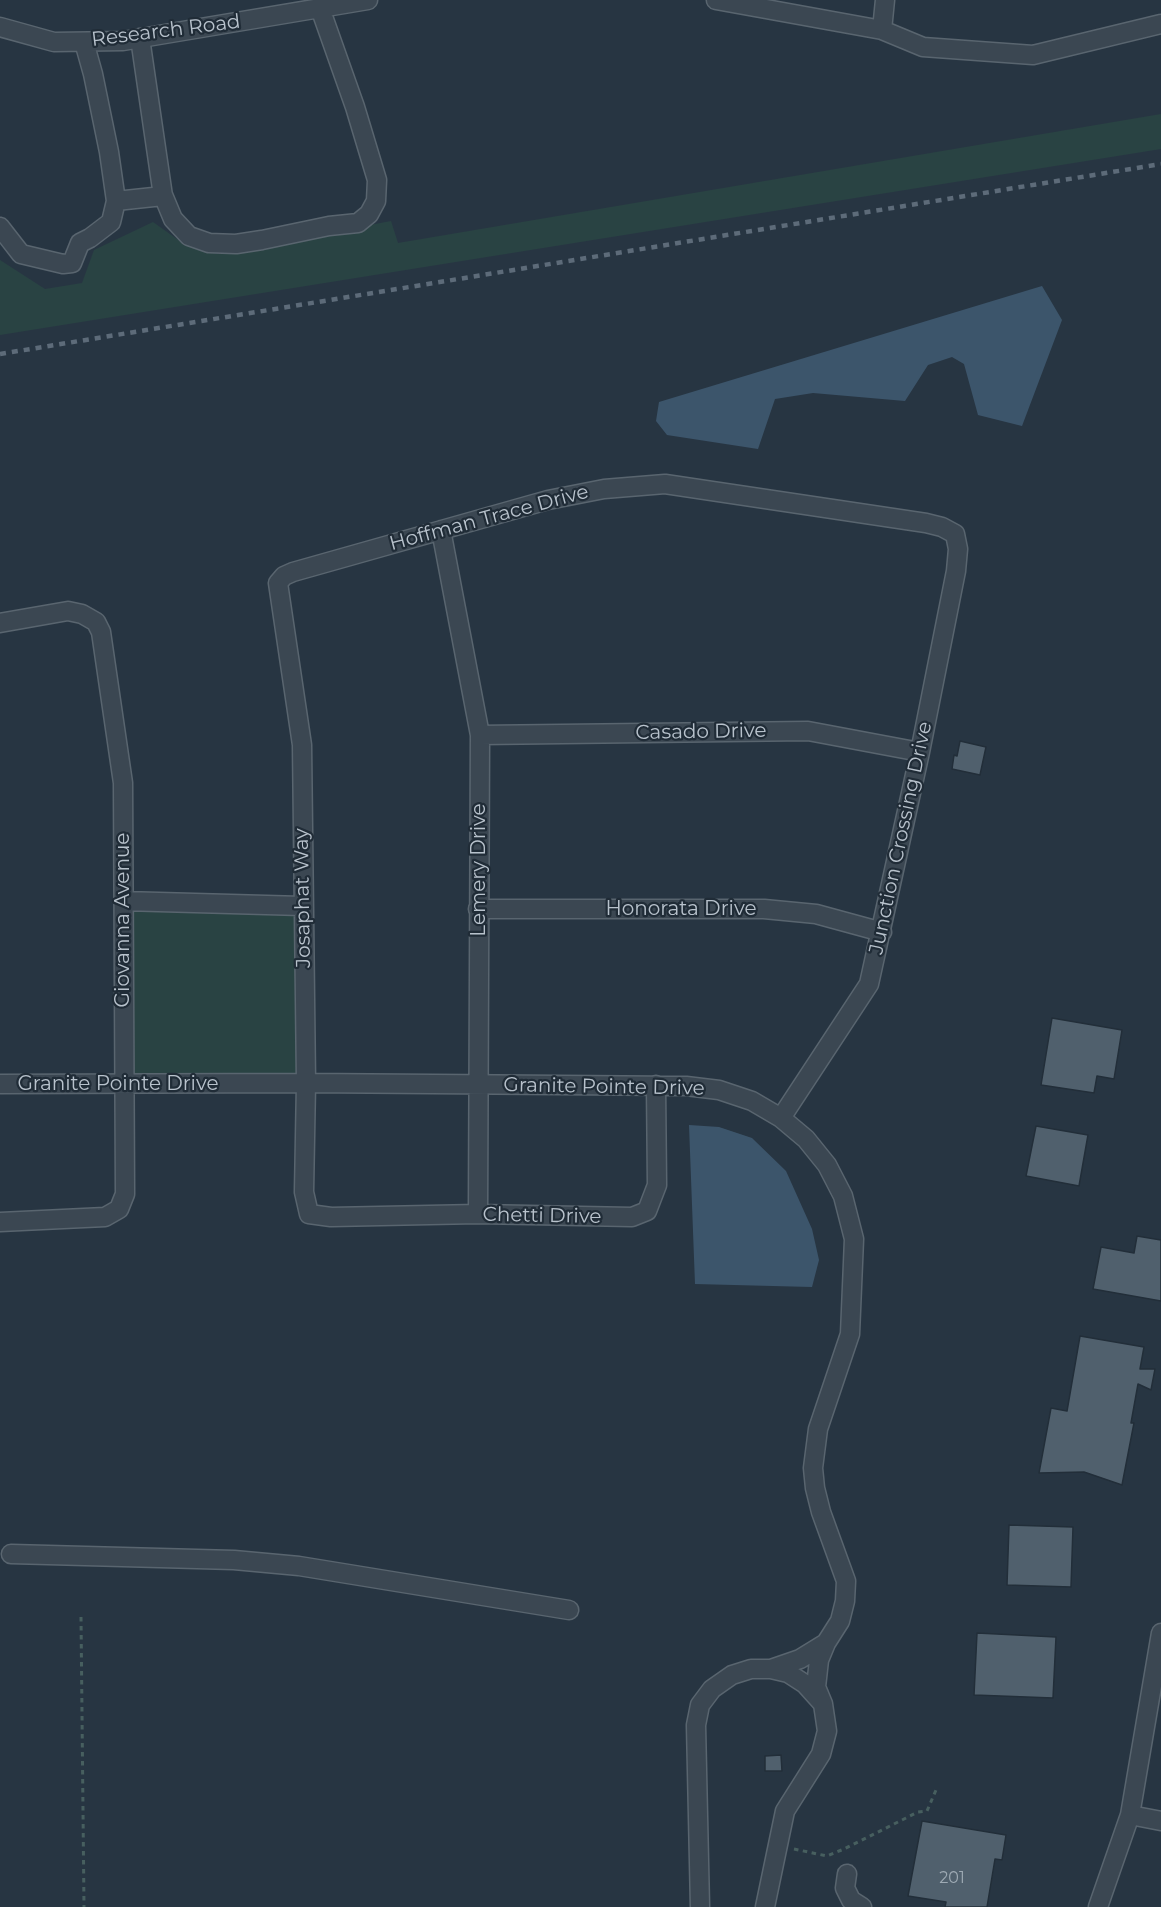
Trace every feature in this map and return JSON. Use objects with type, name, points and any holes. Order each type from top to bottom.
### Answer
[{"type":"street","name":"Research Road","points":[[0,27],[54,42],[123,41],[368,0]]},
{"type":"street","points":[[716,0],[882,30],[923,47],[1033,55],[1161,24]]},
{"type":"street","points":[[882,30],[885,0]]},
{"type":"street","points":[[140,38],[163,195],[173,219],[189,236],[209,243],[236,244],[262,240],[329,226],[358,223],[369,214],[376,201],[377,180],[355,107],[320,8]]},
{"type":"street","points":[[0,227],[21,254],[63,264],[72,263],[80,243],[111,222],[116,201],[98,96],[84,42]]},
{"type":"street","points":[[116,201],[163,195]]},
{"type":"street","name":"Hoffman Trace Drive","points":[[278,583],[284,576],[293,572],[548,500],[604,489],[665,484],[926,523],[942,527],[955,534]]},
{"type":"street","name":"Lemery Drive","points":[[441,530],[480,735],[478,1215]]},
{"type":"street","name":"Junction Crossing Drive","points":[[781,1118],[869,984],[920,752],[956,571],[958,549],[955,534]]},
{"type":"street","name":"Josaphat Way","points":[[278,583],[302,745],[302,906],[306,1083],[304,1192],[309,1214]]},
{"type":"street","name":"Giovanna Avenue","points":[[0,623],[68,611],[82,614],[96,622],[101,632],[123,783],[125,1194],[119,1209],[105,1217],[0,1222]]},
{"type":"street","name":"Casado Drive","points":[[480,735],[808,731],[920,752]]},
{"type":"street","points":[[123,901],[302,906]]},
{"type":"street","name":"Honorata Drive","points":[[478,909],[764,909],[816,914],[882,932]]},
{"type":"street","name":"Granite Pointe Drive","points":[[0,1084],[656,1085],[719,1090],[752,1101],[781,1118],[806,1139],[827,1165],[843,1196],[854,1239],[850,1334],[818,1429],[813,1468],[821,1512],[846,1581],[845,1601],[840,1621],[826,1643]]},
{"type":"street","name":"Chetti Drive","points":[[309,1214],[332,1217],[478,1215],[632,1217],[647,1211],[657,1185],[656,1085]]},
{"type":"street","points":[[4,1555],[234,1560],[299,1566],[569,1610]]},
{"type":"street","points":[[1098,1907],[1130,1815],[1161,1634]]},
{"type":"street","points":[[771,1669],[800,1659],[826,1643]]},
{"type":"street","points":[[765,1907],[785,1811],[821,1754],[825,1743],[827,1731],[823,1704],[816,1687],[819,1660],[826,1643]]},
{"type":"street","points":[[700,1907],[696,1725],[700,1705],[712,1689],[732,1675],[751,1669],[771,1669],[788,1673],[805,1684],[823,1704]]},
{"type":"street","points":[[1130,1815],[1161,1821]]},
{"type":"street","points":[[847,1874],[845,1888],[850,1900],[862,1907]]},
{"type":"path","points":[[81,1617],[84,1907]]},
{"type":"path","points":[[778,1846],[827,1856],[854,1845],[918,1812],[927,1811],[936,1791]]},
{"type":"green space","points":[[1161,114],[1161,149],[0,335],[0,260],[45,289],[82,283],[94,250],[153,222],[184,244],[218,254],[391,221],[398,243]]},
{"type":"green space","points":[[123,901],[302,906],[306,1083],[124,1085]]},
{"type":"water","points":[[1042,286],[1062,320],[1022,426],[978,415],[964,364],[952,357],[928,365],[905,401],[813,393],[775,399],[758,449],[667,435],[656,421],[659,402]]},
{"type":"water","points":[[689,1125],[719,1127],[752,1138],[786,1171],[812,1229],[819,1260],[812,1287],[695,1284]]},
{"type":"building","points":[[960,741],[986,747],[980,775],[952,769],[954,755],[957,756]]},
{"type":"building","points":[[1052,1018],[1122,1030],[1114,1079],[1097,1076],[1094,1093],[1041,1085]]},
{"type":"building","points":[[1036,1126],[1088,1135],[1079,1186],[1026,1176]]},
{"type":"building","points":[[1137,1236],[1161,1240],[1161,1301],[1093,1289],[1101,1247],[1134,1253]]},
{"type":"building","points":[[1080,1336],[1144,1347],[1140,1369],[1155,1369],[1151,1390],[1138,1384],[1131,1423],[1134,1423],[1122,1485],[1084,1472],[1039,1473],[1051,1408],[1067,1411]]},
{"type":"building","points":[[1009,1525],[1073,1527],[1071,1587],[1007,1585]]},
{"type":"building","points":[[977,1633],[1056,1637],[1053,1698],[974,1695]]},
{"type":"building","points":[[781,1755],[782,1771],[765,1771],[765,1756]]},
{"type":"building","points":[[922,1821],[1006,1835],[1002,1860],[995,1859],[987,1907],[945,1907],[946,1902],[908,1896]]},
{"type":"railway","points":[[0,354],[1161,164]]}]
